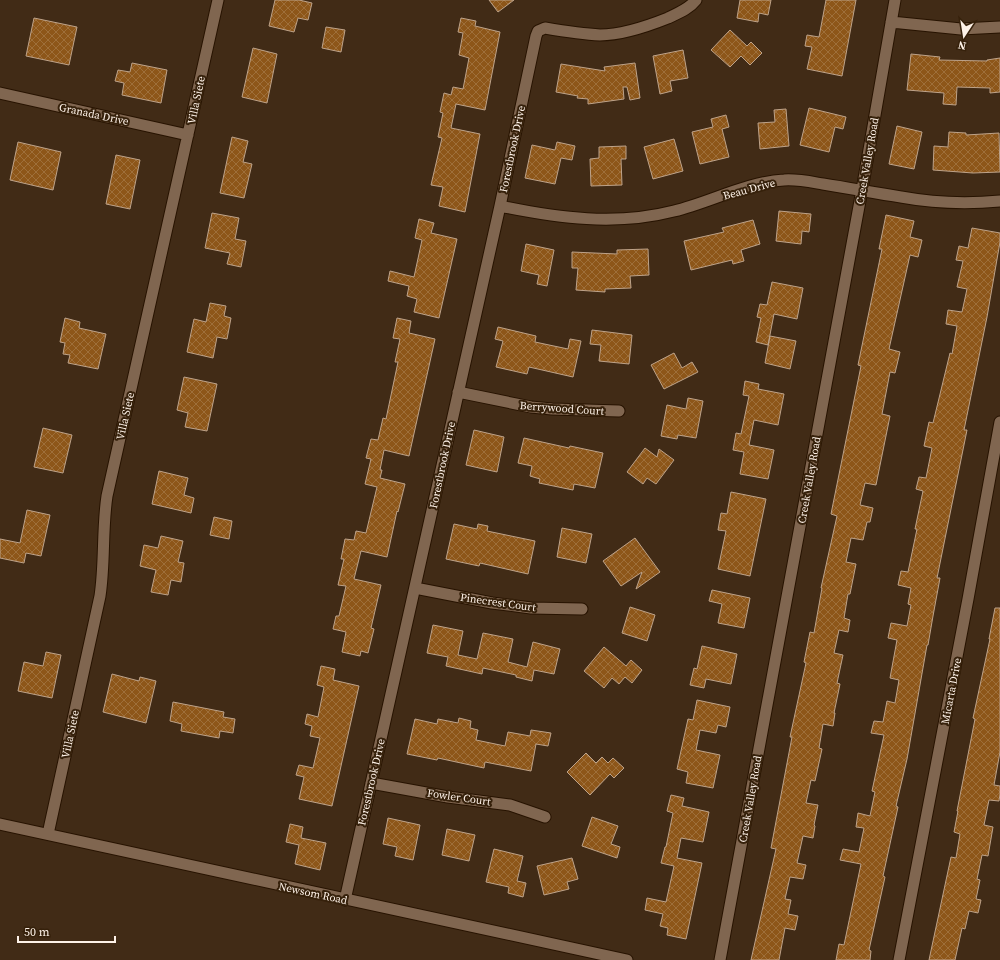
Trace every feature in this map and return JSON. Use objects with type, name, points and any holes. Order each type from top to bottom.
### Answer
[{"type":"street","name":"Villa Siete","points":[[48,834],[100,596],[102,583],[104,515],[107,496],[218,0]]},
{"type":"street","name":"Forestbrook Drive","points":[[345,900],[500,206],[536,36],[538,31],[545,28],[602,35],[646,27],[684,10],[691,6],[696,0]]},
{"type":"street","name":"Creek Valley Road","points":[[720,960],[862,190],[895,0]]},
{"type":"street","points":[[891,22],[961,29],[1000,27]]},
{"type":"street","name":"Granada Drive","points":[[0,93],[188,135]]},
{"type":"street","name":"Beau Drive","points":[[500,206],[541,215],[598,220],[620,220],[676,211],[754,185],[770,181],[786,180],[802,181],[928,201],[975,203],[1000,201]]},
{"type":"street","name":"Berrywood Court","points":[[458,392],[531,407],[619,411]]},
{"type":"street","name":"Micarta Drive","points":[[899,960],[968,599],[1000,422]]},
{"type":"street","name":"Pinecrest Court","points":[[415,588],[492,603],[531,608],[582,609]]},
{"type":"street","name":"Fowler Court","points":[[371,783],[448,797],[510,805],[545,817]]},
{"type":"street","name":"Newsom Road","points":[[0,824],[627,960]]},
{"type":"building","points":[[275,0],[299,0],[312,3],[308,20],[298,18],[294,32],[269,26]]},
{"type":"building","points":[[489,0],[514,0],[498,12]]},
{"type":"building","points":[[740,0],[771,0],[768,15],[759,13],[758,22],[737,18]]},
{"type":"building","points":[[826,0],[856,0],[842,76],[807,69],[812,47],[805,46],[807,35],[819,37]]},
{"type":"building","points":[[34,18],[77,27],[69,65],[26,56]]},
{"type":"building","points":[[461,18],[476,21],[475,26],[500,32],[485,110],[456,104],[451,128],[480,134],[465,212],[439,206],[443,187],[431,185],[442,138],[438,137],[443,113],[440,112],[444,93],[451,95],[453,87],[463,89],[469,58],[459,55],[463,33],[458,32]]},
{"type":"building","points":[[326,27],[345,30],[341,52],[322,48]]},
{"type":"building","points":[[730,30],[747,46],[751,42],[762,53],[750,65],[741,56],[730,67],[711,50]]},
{"type":"building","points":[[253,48],[277,54],[267,103],[242,97]]},
{"type":"building","points":[[683,50],[688,78],[670,81],[672,91],[660,94],[653,56]]},
{"type":"building","points":[[911,54],[940,57],[939,60],[987,61],[1000,58],[1000,92],[990,93],[990,88],[957,87],[956,105],[943,104],[944,93],[907,90]]},
{"type":"building","points":[[132,63],[167,70],[161,103],[122,95],[124,83],[115,81],[118,70],[130,72]]},
{"type":"building","points":[[635,63],[640,98],[630,100],[627,87],[623,87],[624,99],[588,104],[588,99],[577,98],[578,96],[556,92],[561,64],[605,71],[604,67]]},
{"type":"building","points":[[809,108],[846,117],[843,129],[835,127],[829,152],[800,145]]},
{"type":"building","points":[[786,109],[789,146],[760,149],[758,123],[775,122],[774,110]]},
{"type":"building","points":[[726,115],[729,127],[722,129],[729,157],[700,164],[692,132],[713,127],[711,119]]},
{"type":"building","points":[[897,126],[922,132],[914,169],[889,164]]},
{"type":"building","points":[[949,132],[966,133],[966,135],[999,133],[1000,172],[973,173],[933,170],[934,146],[948,147]]},
{"type":"building","points":[[232,137],[248,141],[243,162],[252,164],[244,198],[220,193]]},
{"type":"building","points":[[674,139],[683,171],[653,179],[644,147]]},
{"type":"building","points":[[18,142],[61,152],[53,190],[10,180]]},
{"type":"building","points":[[557,142],[575,146],[572,160],[561,158],[555,184],[525,178],[532,145],[555,150]]},
{"type":"building","points":[[626,146],[626,159],[621,159],[622,185],[591,186],[590,159],[599,158],[599,147]]},
{"type":"building","points":[[116,155],[140,160],[130,209],[106,204]]},
{"type":"building","points":[[779,211],[811,214],[809,232],[802,231],[801,244],[776,241]]},
{"type":"building","points":[[212,213],[239,218],[235,239],[246,241],[241,267],[227,264],[230,253],[205,248]]},
{"type":"building","points":[[886,215],[914,221],[910,237],[922,240],[918,257],[910,255],[889,349],[900,352],[895,373],[890,372],[882,414],[890,416],[876,485],[865,483],[860,505],[873,508],[870,522],[867,522],[863,540],[851,538],[846,562],[856,564],[850,594],[848,594],[844,618],[850,620],[848,632],[839,630],[834,653],[843,655],[837,683],[840,684],[833,726],[823,724],[819,748],[822,749],[815,781],[811,780],[806,803],[818,805],[813,838],[803,836],[797,863],[806,865],[803,879],[790,877],[785,899],[791,900],[788,914],[798,916],[795,930],[785,928],[779,960],[751,960],[776,849],[771,848],[792,737],[790,737],[806,663],[804,662],[810,632],[814,633],[821,588],[837,516],[831,514],[861,366],[858,365],[882,249],[879,249]]},
{"type":"building","points":[[419,219],[434,223],[431,233],[457,239],[439,318],[414,312],[417,299],[407,296],[409,286],[388,281],[390,271],[414,277],[422,240],[415,238]]},
{"type":"building","points":[[753,220],[760,244],[741,250],[744,261],[733,264],[732,260],[691,270],[684,241],[724,232],[722,228]]},
{"type":"building","points":[[972,228],[1000,233],[1000,242],[987,317],[964,430],[967,430],[937,578],[940,578],[907,759],[896,806],[898,807],[883,876],[885,877],[869,950],[871,951],[870,960],[836,960],[839,944],[844,945],[861,864],[840,860],[843,849],[859,852],[864,828],[856,827],[858,813],[870,816],[875,792],[872,791],[884,735],[871,733],[874,721],[883,722],[887,701],[895,703],[899,680],[890,678],[897,640],[888,638],[891,623],[907,626],[911,605],[908,604],[911,588],[898,585],[901,571],[908,572],[917,529],[915,529],[923,491],[916,489],[919,477],[926,478],[932,448],[924,446],[929,422],[933,423],[950,353],[952,354],[957,326],[946,324],[948,310],[962,312],[967,289],[957,287],[963,261],[956,260],[959,246],[968,248]]},
{"type":"building","points":[[526,244],[554,250],[547,286],[537,284],[539,275],[521,271]]},
{"type":"building","points":[[648,249],[649,275],[630,276],[631,288],[605,289],[605,292],[576,290],[578,268],[572,268],[572,252],[617,254],[617,250]]},
{"type":"building","points":[[772,282],[803,288],[797,319],[774,314],[768,345],[756,342],[761,318],[757,317],[760,304],[767,305]]},
{"type":"building","points":[[210,303],[226,306],[224,316],[231,318],[227,339],[217,337],[213,358],[187,352],[194,319],[206,322]]},
{"type":"building","points":[[65,318],[80,322],[79,328],[106,334],[98,369],[68,363],[70,355],[63,354],[65,343],[60,342]]},
{"type":"building","points":[[397,318],[411,321],[409,333],[435,339],[409,456],[384,450],[380,478],[405,484],[398,512],[397,511],[387,557],[361,551],[354,579],[381,585],[371,628],[374,629],[368,653],[361,651],[360,656],[342,652],[346,632],[333,629],[336,616],[339,616],[346,586],[338,585],[344,559],[341,559],[345,539],[354,540],[356,531],[366,533],[377,487],[365,484],[371,459],[366,458],[371,439],[378,440],[383,418],[386,419],[398,362],[395,362],[400,339],[393,338]]},
{"type":"building","points":[[498,327],[536,336],[535,342],[568,349],[570,339],[581,341],[573,377],[529,367],[527,374],[496,367],[503,341],[495,339]]},
{"type":"building","points":[[592,330],[632,335],[629,364],[599,361],[601,345],[590,344]]},
{"type":"building","points":[[770,336],[796,341],[790,369],[765,363]]},
{"type":"building","points":[[674,353],[682,368],[692,362],[698,372],[664,389],[651,365]]},
{"type":"building","points":[[184,377],[217,384],[207,431],[185,427],[188,413],[177,410]]},
{"type":"building","points":[[745,381],[759,384],[758,389],[784,394],[778,425],[754,420],[749,445],[774,450],[768,479],[740,474],[744,452],[733,450],[736,433],[741,434],[749,396],[743,395]]},
{"type":"building","points":[[688,398],[703,401],[696,438],[678,435],[677,439],[661,436],[667,405],[686,409]]},
{"type":"building","points":[[43,428],[72,435],[63,473],[34,467]]},
{"type":"building","points":[[474,430],[504,437],[497,472],[466,465]]},
{"type":"building","points":[[524,438],[569,448],[570,446],[603,453],[595,488],[574,484],[573,490],[539,483],[540,479],[530,476],[532,466],[518,463]]},
{"type":"building","points":[[645,448],[657,457],[659,449],[674,460],[656,484],[647,478],[643,484],[627,472]]},
{"type":"building","points":[[159,471],[188,478],[184,495],[194,498],[191,513],[152,504]]},
{"type":"building","points":[[731,492],[766,499],[750,576],[718,569],[726,531],[718,530],[721,513],[727,514]]},
{"type":"building","points":[[27,510],[50,515],[41,556],[26,553],[24,563],[0,558],[0,539],[20,543]]},
{"type":"building","points":[[214,517],[232,521],[229,539],[210,535]]},
{"type":"building","points":[[454,524],[477,529],[478,524],[488,526],[487,531],[535,541],[528,574],[480,563],[479,566],[446,559]]},
{"type":"building","points":[[562,528],[592,534],[586,563],[557,557]]},
{"type":"building","points":[[161,536],[183,541],[178,562],[184,563],[181,582],[171,580],[168,595],[151,592],[156,570],[140,566],[144,545],[158,548]]},
{"type":"building","points":[[635,538],[660,572],[636,589],[642,572],[621,586],[603,561]]},
{"type":"building","points":[[712,590],[750,598],[744,628],[718,623],[722,604],[709,601]]},
{"type":"building","points":[[630,607],[655,615],[647,641],[622,633]]},
{"type":"building","points":[[995,608],[1000,608],[1000,752],[994,785],[1000,786],[1000,794],[999,801],[989,800],[984,825],[993,827],[988,856],[982,855],[977,879],[980,880],[976,899],[981,900],[978,913],[969,911],[965,929],[962,928],[955,960],[929,960],[951,857],[956,858],[960,834],[954,832],[957,811],[975,719],[973,718]]},
{"type":"building","points":[[433,625],[463,631],[458,655],[477,659],[483,633],[513,639],[508,662],[527,667],[533,642],[560,649],[554,674],[534,670],[532,681],[516,677],[516,675],[483,668],[482,674],[446,666],[448,657],[427,653]]},
{"type":"building","points":[[702,646],[737,654],[731,684],[706,679],[704,688],[690,685],[694,668],[697,669]]},
{"type":"building","points":[[604,647],[626,666],[631,660],[642,670],[632,683],[625,677],[619,684],[612,678],[604,688],[584,671]]},
{"type":"building","points":[[46,652],[61,655],[52,698],[18,691],[24,662],[43,666]]},
{"type":"building","points":[[321,666],[335,669],[333,680],[359,686],[332,806],[299,799],[304,777],[296,775],[299,765],[313,768],[320,738],[310,736],[312,726],[305,724],[307,714],[318,717],[324,687],[317,685]]},
{"type":"building","points":[[112,674],[139,681],[140,677],[156,681],[146,723],[103,712]]},
{"type":"building","points":[[697,700],[730,707],[726,727],[718,725],[716,733],[700,730],[696,750],[720,755],[713,788],[686,783],[688,772],[677,769],[688,719],[693,720]]},
{"type":"building","points":[[173,702],[224,712],[223,717],[235,719],[233,733],[220,731],[219,738],[181,731],[182,724],[170,721]]},
{"type":"building","points":[[459,718],[471,721],[470,728],[478,730],[476,740],[505,746],[508,732],[530,736],[531,730],[551,733],[548,746],[536,744],[531,771],[485,762],[484,768],[438,758],[437,760],[407,754],[415,719],[437,724],[438,719],[458,723]]},
{"type":"building","points":[[586,753],[596,763],[602,757],[608,763],[613,758],[624,768],[614,778],[610,774],[590,795],[567,772]]},
{"type":"building","points":[[671,795],[684,798],[682,806],[709,812],[703,842],[681,838],[677,858],[702,863],[686,939],[667,935],[668,928],[660,926],[663,914],[645,910],[647,898],[666,902],[674,866],[661,863],[673,813],[667,811]]},
{"type":"building","points":[[592,817],[618,826],[611,844],[620,847],[617,858],[582,846]]},
{"type":"building","points":[[388,818],[420,825],[413,860],[395,856],[397,847],[383,844]]},
{"type":"building","points":[[290,824],[303,827],[301,838],[326,843],[320,870],[295,864],[299,845],[286,842]]},
{"type":"building","points":[[447,829],[475,835],[469,861],[442,855]]},
{"type":"building","points":[[494,849],[523,856],[517,881],[526,883],[523,897],[508,893],[509,887],[486,882]]},
{"type":"building","points":[[572,858],[578,879],[567,882],[569,889],[544,895],[537,866]]}]
